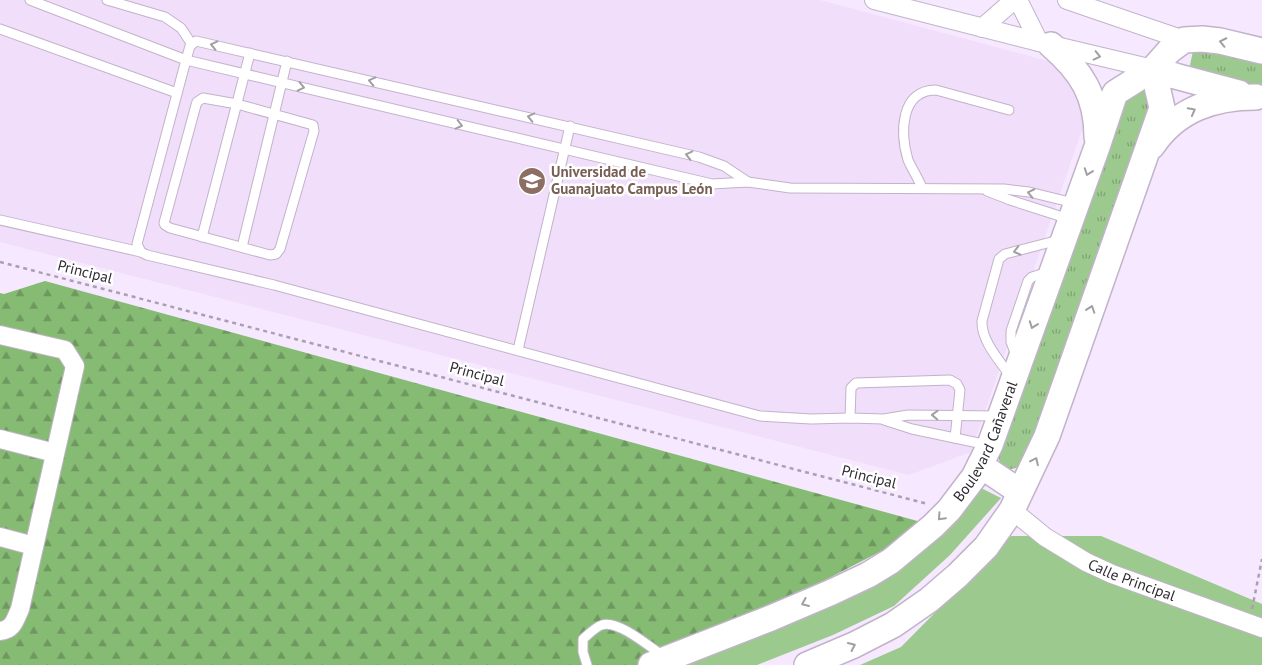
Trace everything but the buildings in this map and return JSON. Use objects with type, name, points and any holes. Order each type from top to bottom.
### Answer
[{"type":"street","points":[[874,0],[1045,44],[1153,69],[1259,98]]},
{"type":"street","points":[[982,28],[1016,0],[1045,44],[1068,60],[1083,79],[1092,100],[1097,123],[1097,147]]},
{"type":"street","points":[[1067,0],[1184,40],[1220,40],[1262,51]]},
{"type":"street","name":"Boulevard Cañaveral","points":[[659,662],[771,618],[868,574],[898,555],[933,526],[948,510],[974,477],[1001,416],[1115,93],[1153,69],[1169,51],[1184,40]]},
{"type":"street","points":[[807,665],[854,646],[893,625],[929,600],[986,547],[1016,501],[1047,436],[1162,108],[1153,69]]},
{"type":"street","points":[[1145,156],[1157,138],[1173,122],[1192,110],[1212,102],[1233,97],[1259,98]]},
{"type":"street","points":[[0,335],[65,350],[75,366],[20,609],[13,626],[8,630],[0,631]]},
{"type":"street","points":[[0,439],[55,453]]},
{"type":"street","points":[[985,455],[1016,501]]},
{"type":"street","name":"Calle Principal","points":[[1016,501],[1045,537],[1086,562],[1112,574],[1256,626]]},
{"type":"street","points":[[0,538],[34,546]]},
{"type":"lane","points":[[30,0],[186,60],[712,184],[748,182],[790,188],[1016,190],[1071,221]]},
{"type":"lane","points":[[107,0],[165,17],[181,28],[192,44]]},
{"type":"lane","points":[[0,29],[177,93]]},
{"type":"lane","points":[[141,252],[138,247],[138,240],[186,60],[192,44],[200,41],[699,157],[724,166],[748,182]]},
{"type":"lane","points":[[202,237],[250,53]]},
{"type":"lane","points":[[242,247],[287,62]]},
{"type":"lane","points":[[922,188],[910,165],[905,146],[905,114],[909,104],[919,92],[936,90],[1009,110]]},
{"type":"lane","points":[[207,98],[275,113],[312,124],[314,131],[278,252],[270,255],[166,227],[164,223],[197,102],[207,98]]},
{"type":"lane","points":[[518,350],[570,126]]},
{"type":"lane","points":[[985,190],[1071,221]]},
{"type":"lane","points":[[0,220],[141,252],[274,286],[760,416],[811,420],[884,419],[908,414],[1001,416]]},
{"type":"lane","points":[[1016,373],[986,339],[982,330],[982,322],[999,259],[1005,254],[1071,221]]},
{"type":"lane","points":[[850,418],[851,388],[856,383],[954,381],[959,386],[955,438]]},
{"type":"lane","points":[[884,419],[912,430],[955,438],[985,455]]},
{"type":"lane","points":[[587,665],[583,652],[583,639],[601,625],[609,624],[616,625],[625,630],[659,662]]},
{"type":"path","name":"Principal","points":[[0,262],[948,510]]},
{"type":"path","points":[[1256,626],[1262,559]]},
{"type":"shaded area","name":"Universidad de Guanajuato Campus León","points":[[0,0],[820,0],[1063,65],[1081,94],[1085,121],[971,452],[909,475],[0,242]]},
{"type":"green space","points":[[1203,47],[1262,62],[1262,92],[1193,72],[1190,65],[1193,51]]},
{"type":"green space","points":[[1150,84],[1155,101],[1023,466],[1012,469],[1002,468],[999,460],[999,451],[1127,90]]},
{"type":"green space","points":[[45,281],[932,525],[660,665],[0,665],[0,293],[4,294]]},
{"type":"green space","points":[[977,486],[1001,498],[950,555],[894,606],[833,635],[757,665],[684,665],[872,587],[930,543]]},
{"type":"green space","points":[[1011,536],[1101,536],[1262,604],[1262,665],[860,665],[901,647]]},
{"type":"place","name":"Universidad de Guanajuato Campus León","points":[[532,181]]}]
